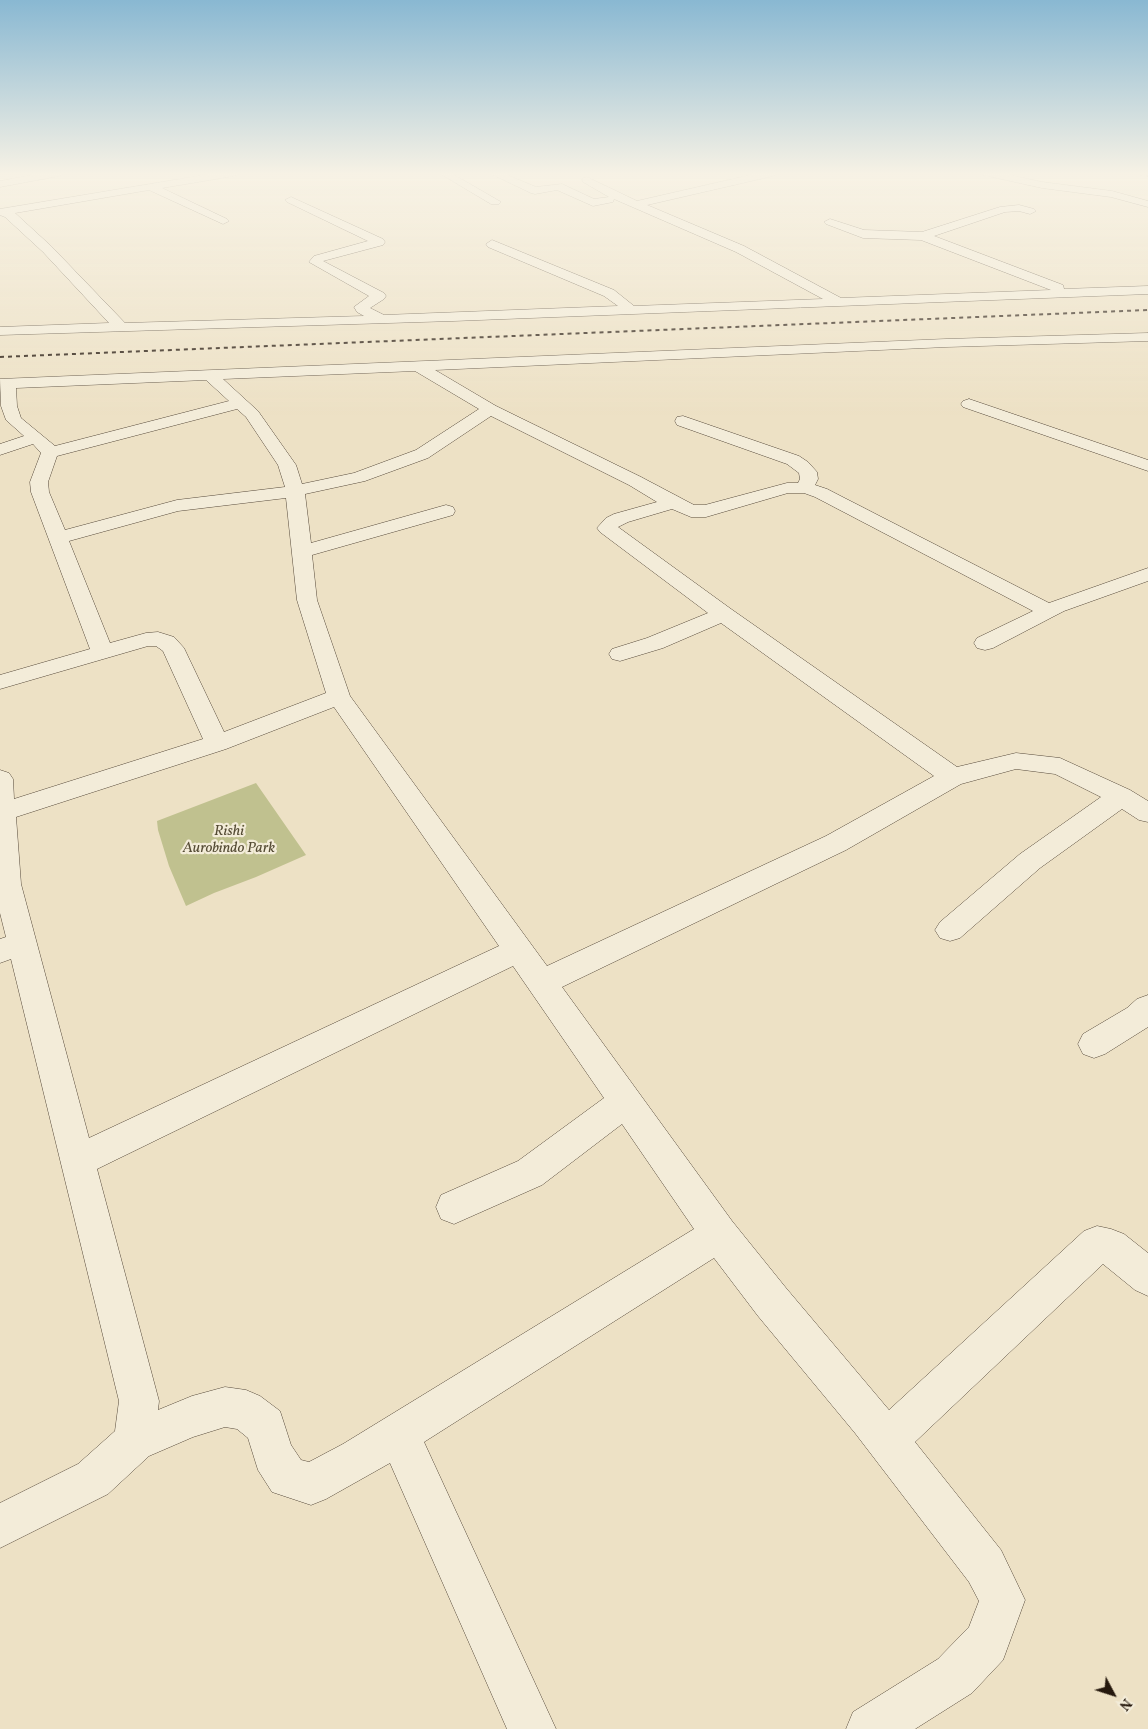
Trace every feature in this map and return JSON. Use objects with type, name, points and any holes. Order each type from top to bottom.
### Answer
[{"type":"street","points":[[51,254],[120,326]]},
{"type":"street","points":[[337,254],[318,259],[315,262],[379,296],[361,307],[362,310],[382,319]]},
{"type":"street","points":[[515,254],[610,293],[631,310]]},
{"type":"street","points":[[747,254],[837,301]]},
{"type":"street","points":[[970,254],[1066,292]]},
{"type":"street","points":[[0,331],[382,319],[1148,290]]},
{"type":"street","points":[[103,652],[40,492],[39,482],[50,453],[47,447],[14,420],[4,384],[946,343],[1145,339]]},
{"type":"street","points":[[418,366],[490,409],[691,511],[706,511],[786,488],[804,488],[821,493],[1049,611]]},
{"type":"street","points":[[209,374],[252,414],[287,465],[295,491],[306,600],[339,697],[624,1103],[719,1234],[772,1302],[887,1440],[985,1566],[1002,1600],[986,1642],[955,1676],[870,1729]]},
{"type":"street","points":[[50,453],[240,403]]},
{"type":"street","points":[[969,404],[1148,466]]},
{"type":"street","points":[[58,538],[176,506],[295,491],[359,477],[422,454],[490,409]]},
{"type":"street","points":[[683,421],[793,460],[808,472],[809,479],[804,488]]},
{"type":"street","points":[[0,450],[36,438]]},
{"type":"street","points":[[672,503],[621,518],[613,522],[608,528],[723,614],[953,777]]},
{"type":"street","points":[[302,552],[446,511]]},
{"type":"street","points":[[985,643],[1049,611],[1148,574]]},
{"type":"street","points":[[620,654],[655,643],[723,614]]},
{"type":"street","points":[[0,682],[146,640],[158,639],[166,642],[173,648],[217,744]]},
{"type":"street","points":[[134,1441],[139,1401],[78,1161],[11,948],[5,896],[7,884],[1,795],[217,744],[339,697]]},
{"type":"street","points":[[541,983],[836,843],[953,777],[1016,761],[1060,766],[1121,796],[1148,812]]},
{"type":"street","points":[[950,930],[1030,861],[1121,796]]},
{"type":"street","points":[[78,1161],[518,950]]},
{"type":"street","points":[[1094,1044],[1148,1008]]},
{"type":"street","points":[[454,1207],[530,1172],[624,1103]]},
{"type":"street","points":[[0,1526],[93,1479],[134,1441],[192,1417],[225,1407],[246,1410],[265,1426],[273,1455],[287,1477],[310,1484],[358,1459],[719,1234]]},
{"type":"street","points":[[887,1440],[1097,1244],[1111,1247],[1148,1277]]},
{"type":"street","points":[[398,1434],[532,1729]]},
{"type":"green space","name":"Rishi Aurobindo Park","points":[[256,783],[306,855],[186,906],[169,866],[157,821]]},
{"type":"railway","points":[[0,357],[1148,310]]}]
